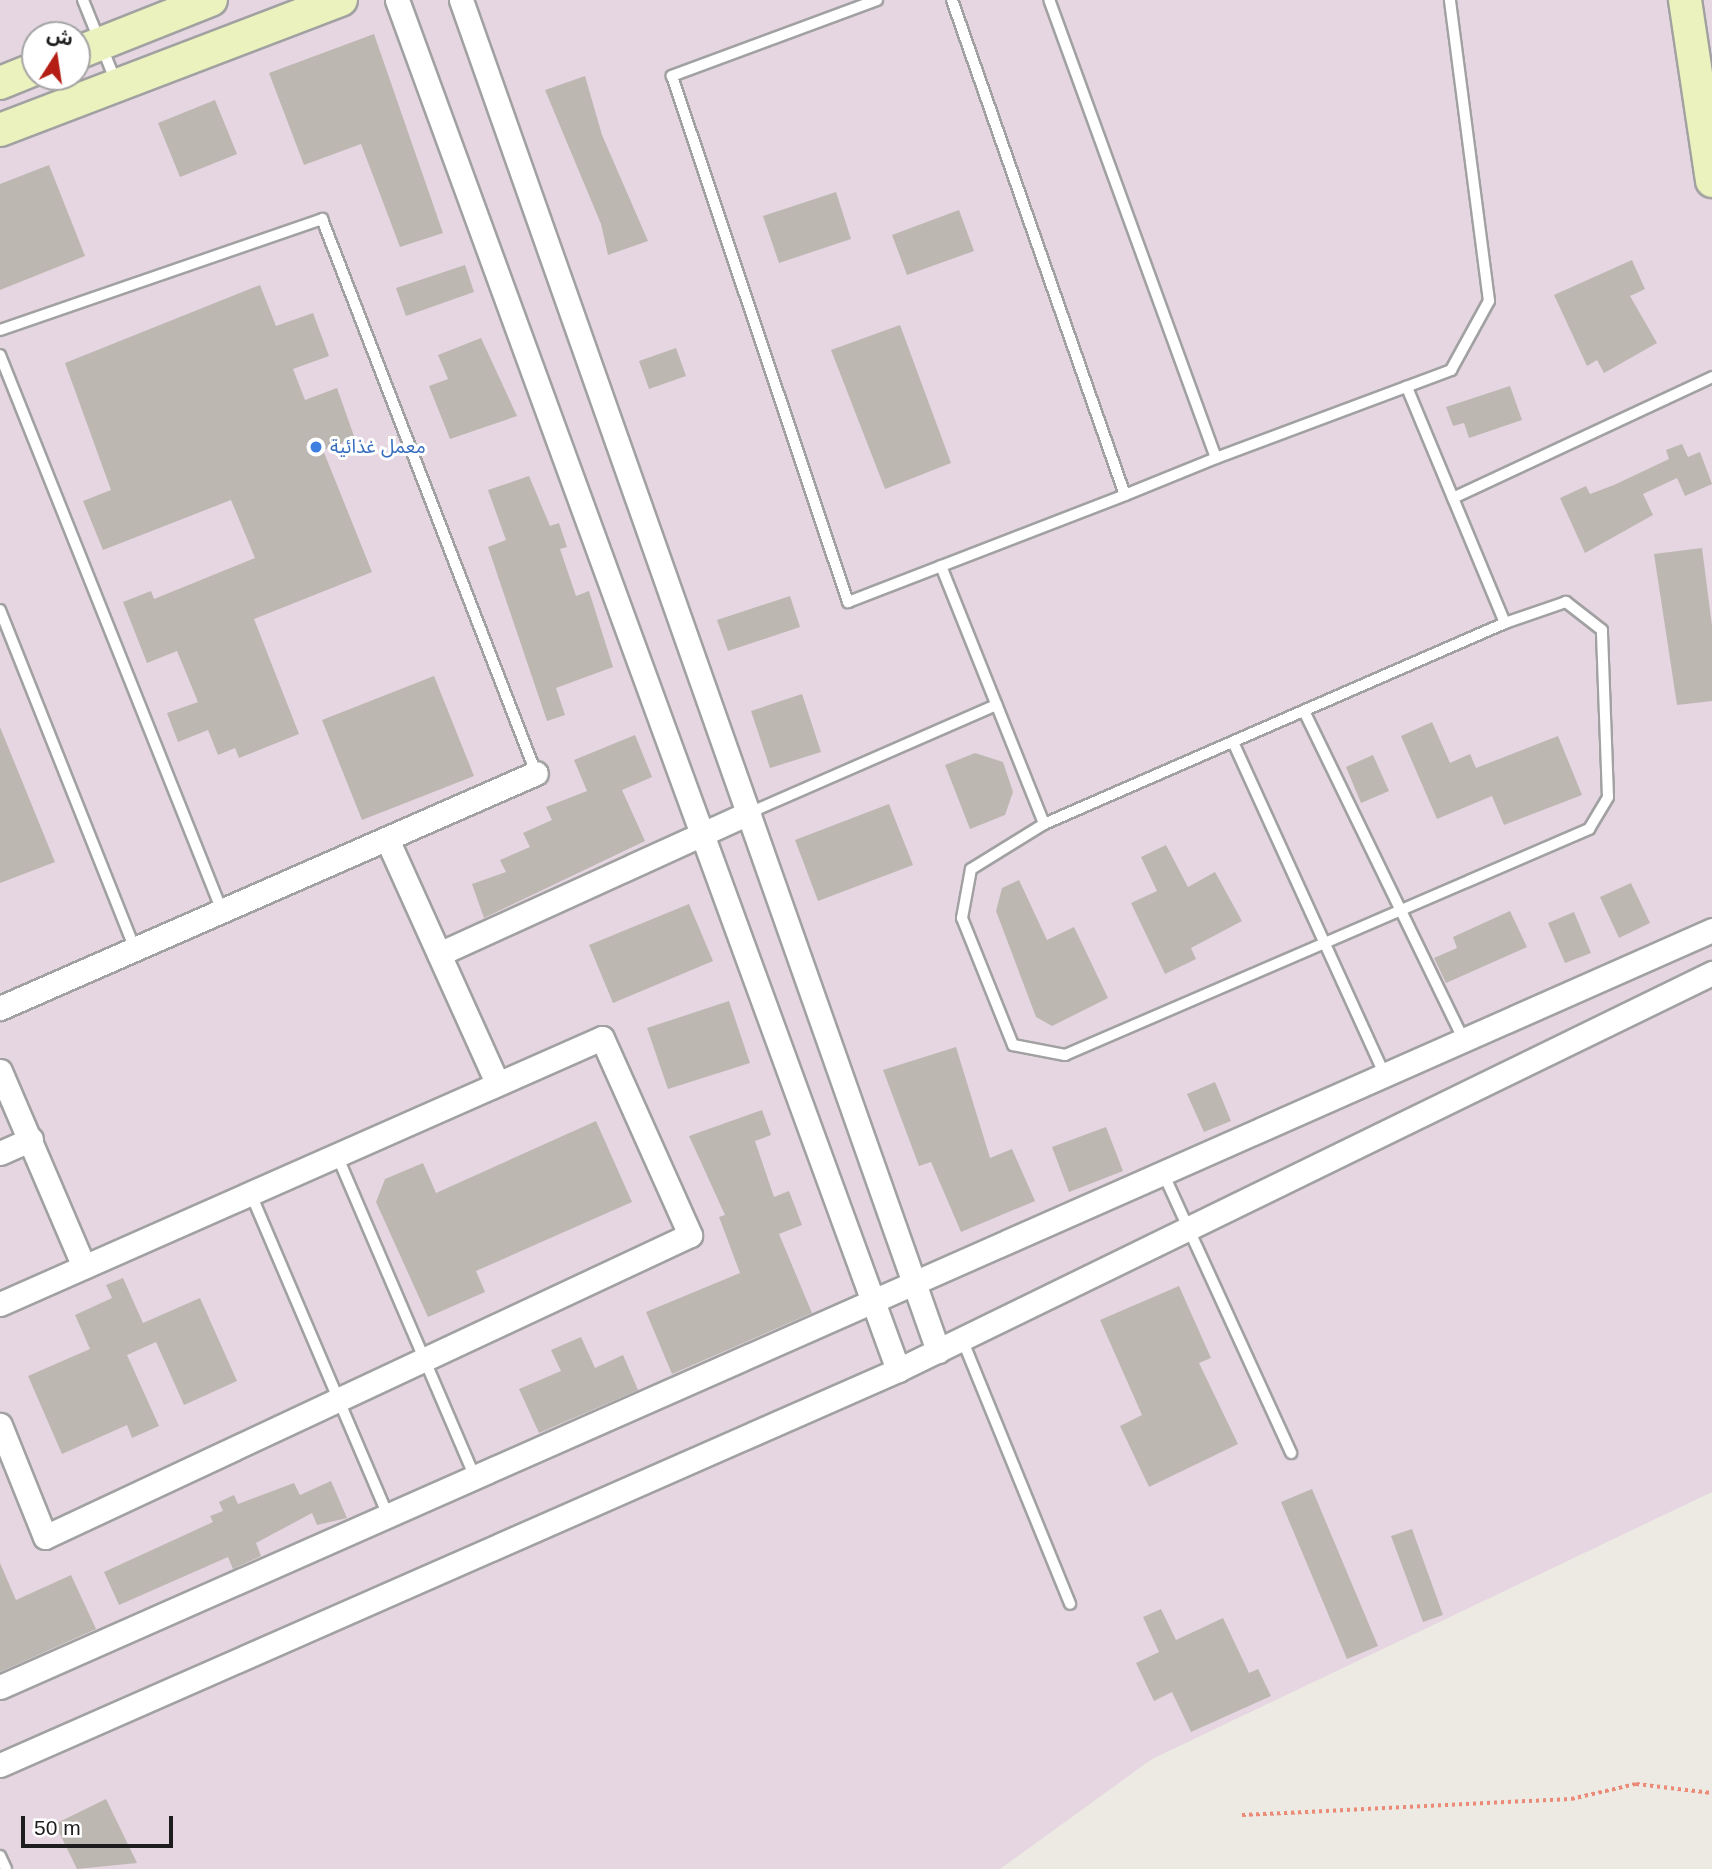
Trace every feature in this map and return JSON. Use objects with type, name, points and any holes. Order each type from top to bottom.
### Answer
[{"type":"street","points":[[91,47],[211,0]]},
{"type":"street","points":[[0,130],[341,0]]},
{"type":"street","points":[[397,0],[898,1370]]},
{"type":"street","points":[[461,0],[938,1351]]},
{"type":"street","points":[[1685,0],[1712,181]]},
{"type":"street","points":[[0,83],[21,75]]},
{"type":"street","points":[[0,1008],[536,773]]},
{"type":"street","points":[[439,954],[749,813]]},
{"type":"street","points":[[387,839],[496,1080]]},
{"type":"street","points":[[0,1687],[1712,930]]},
{"type":"street","points":[[0,1765],[898,1370],[1712,973]]},
{"type":"street","points":[[0,1304],[496,1080],[602,1038],[690,1236],[45,1537],[0,1425]]},
{"type":"street","points":[[0,1070],[84,1267]]},
{"type":"street","points":[[0,1153],[31,1139]]},
{"type":"lane","points":[[83,0],[86,21]]},
{"type":"lane","points":[[877,0],[672,76],[848,602],[1216,458],[1451,370],[1489,301],[1450,0]]},
{"type":"lane","points":[[952,0],[1125,495]]},
{"type":"lane","points":[[1049,0],[1216,458]]},
{"type":"lane","points":[[91,51],[117,85]]},
{"type":"lane","points":[[0,330],[322,219],[536,773]]},
{"type":"lane","points":[[0,355],[222,911]]},
{"type":"lane","points":[[1453,498],[1712,377]]},
{"type":"lane","points":[[1407,387],[1505,623]]},
{"type":"lane","points":[[941,566],[1044,824]]},
{"type":"lane","points":[[1566,602],[1602,630],[1608,797],[1589,829],[1065,1055],[1013,1045],[962,918],[971,869],[1044,824],[1304,711],[1505,623],[1566,602]]},
{"type":"lane","points":[[0,610],[135,949]]},
{"type":"lane","points":[[749,813],[996,705]]},
{"type":"lane","points":[[1304,711],[1464,1040]]},
{"type":"lane","points":[[1233,742],[1385,1075]]},
{"type":"lane","points":[[336,1153],[475,1477]]},
{"type":"lane","points":[[1163,1173],[1291,1453]]},
{"type":"lane","points":[[250,1192],[388,1516]]},
{"type":"lane","points":[[961,1339],[1070,1604]]},
{"type":"lane","points":[[0,1856],[6,1869]]},
{"type":"path","points":[[1242,1815],[1571,1799],[1636,1784],[1712,1793]]},
{"type":"shaded area","points":[[0,0],[1712,0],[1712,1492],[1152,1759],[1000,1869],[0,1869]]},
{"type":"building","points":[[374,34],[443,233],[400,247],[361,144],[304,165],[269,73]]},
{"type":"building","points":[[585,76],[602,135],[648,241],[608,255],[601,224],[545,90]]},
{"type":"building","points":[[215,100],[237,154],[180,177],[158,123]]},
{"type":"building","points":[[49,165],[85,256],[0,290],[0,184]]},
{"type":"building","points":[[836,192],[851,239],[779,263],[763,216]]},
{"type":"building","points":[[959,210],[974,251],[907,275],[892,235]]},
{"type":"building","points":[[1632,260],[1645,289],[1630,296],[1657,343],[1604,373],[1597,360],[1587,366],[1554,295]]},
{"type":"building","points":[[465,265],[474,292],[406,316],[396,288]]},
{"type":"building","points":[[260,285],[276,326],[313,313],[329,356],[293,369],[305,400],[337,388],[355,439],[323,450],[372,572],[254,619],[299,734],[239,758],[235,748],[218,755],[208,730],[178,742],[167,713],[198,702],[177,651],[147,663],[123,602],[151,591],[154,599],[255,558],[231,500],[103,550],[83,501],[111,490],[65,363]]},
{"type":"building","points":[[900,325],[951,463],[885,489],[831,350]]},
{"type":"building","points":[[481,338],[517,416],[450,439],[429,386],[448,379],[438,355]]},
{"type":"building","points":[[676,348],[686,376],[649,389],[639,361]]},
{"type":"building","points":[[1510,386],[1522,420],[1469,438],[1464,423],[1453,426],[1446,407]]},
{"type":"building","points":[[1682,444],[1688,457],[1700,452],[1712,484],[1685,496],[1677,478],[1643,494],[1653,515],[1585,553],[1560,498],[1586,486],[1590,494],[1614,485],[1669,459],[1666,450]]},
{"type":"building","points":[[529,476],[550,526],[559,523],[567,547],[560,549],[576,596],[589,591],[613,667],[556,688],[565,715],[547,721],[488,547],[506,540],[488,490]]},
{"type":"building","points":[[1702,548],[1712,626],[1712,701],[1677,705],[1654,554]]},
{"type":"building","points":[[790,596],[800,627],[728,651],[717,620]]},
{"type":"building","points":[[434,676],[474,776],[362,820],[322,720]]},
{"type":"building","points":[[802,694],[821,752],[770,768],[751,711]]},
{"type":"building","points":[[1432,722],[1450,763],[1470,754],[1476,768],[1558,736],[1582,795],[1504,825],[1492,796],[1437,819],[1401,736]]},
{"type":"building","points":[[0,727],[55,862],[0,883]]},
{"type":"building","points":[[635,735],[652,777],[622,790],[645,841],[484,918],[472,884],[506,872],[500,860],[530,847],[523,833],[552,820],[546,807],[587,791],[574,760]]},
{"type":"building","points":[[975,753],[1003,762],[1013,792],[1005,815],[970,829],[945,765]]},
{"type":"building","points":[[1373,755],[1389,791],[1361,803],[1346,767]]},
{"type":"building","points":[[889,804],[913,865],[818,901],[795,840]]},
{"type":"building","points":[[1166,845],[1188,887],[1215,872],[1242,921],[1191,948],[1196,959],[1165,974],[1131,903],[1157,891],[1141,857]]},
{"type":"building","points":[[1019,880],[1047,940],[1074,927],[1108,998],[1052,1026],[1036,1017],[996,911],[1002,888]]},
{"type":"building","points":[[1631,883],[1650,923],[1619,938],[1600,897]]},
{"type":"building","points":[[689,904],[713,961],[613,1003],[589,945]]},
{"type":"building","points":[[1510,911],[1527,947],[1446,983],[1434,958],[1457,948],[1453,937]]},
{"type":"building","points":[[1574,912],[1591,953],[1565,963],[1548,923]]},
{"type":"building","points":[[729,1001],[750,1063],[668,1089],[647,1028]]},
{"type":"building","points":[[956,1047],[990,1158],[1012,1149],[1035,1201],[961,1232],[931,1162],[919,1166],[883,1070]]},
{"type":"building","points":[[1215,1082],[1231,1121],[1204,1132],[1187,1094]]},
{"type":"building","points":[[762,1110],[771,1135],[755,1141],[774,1197],[789,1191],[802,1225],[779,1234],[812,1313],[672,1374],[646,1312],[740,1273],[719,1217],[725,1215],[689,1136]]},
{"type":"building","points":[[596,1121],[632,1202],[476,1271],[485,1292],[428,1317],[376,1202],[385,1179],[423,1163],[436,1193]]},
{"type":"building","points":[[1106,1127],[1123,1171],[1069,1192],[1052,1147]]},
{"type":"building","points":[[123,1278],[143,1323],[200,1298],[237,1381],[184,1405],[156,1342],[127,1355],[159,1426],[132,1438],[127,1425],[62,1454],[28,1376],[90,1349],[75,1315],[112,1298],[106,1285]]},
{"type":"building","points":[[1179,1286],[1211,1358],[1199,1363],[1238,1444],[1149,1487],[1120,1426],[1142,1415],[1100,1320]]},
{"type":"building","points":[[581,1337],[595,1368],[623,1355],[638,1390],[539,1433],[519,1389],[561,1371],[551,1350]]},
{"type":"building","points":[[331,1481],[347,1518],[317,1525],[312,1513],[256,1543],[261,1556],[233,1569],[228,1557],[119,1605],[104,1572],[213,1522],[210,1516],[223,1511],[219,1502],[234,1495],[238,1504],[294,1483],[300,1495]]},
{"type":"building","points":[[1312,1489],[1378,1646],[1347,1659],[1281,1502]]},
{"type":"building","points":[[1412,1529],[1443,1615],[1423,1622],[1391,1536]]},
{"type":"building","points":[[0,1563],[16,1600],[71,1575],[96,1629],[0,1672]]},
{"type":"building","points":[[1161,1609],[1176,1640],[1223,1618],[1249,1673],[1258,1669],[1271,1696],[1191,1732],[1172,1692],[1154,1701],[1136,1663],[1159,1652],[1143,1617]]},
{"type":"building","points":[[106,1799],[137,1863],[77,1869],[55,1824]]},
{"type":"place","name":"معمل غذائية","points":[[316,447]]}]
